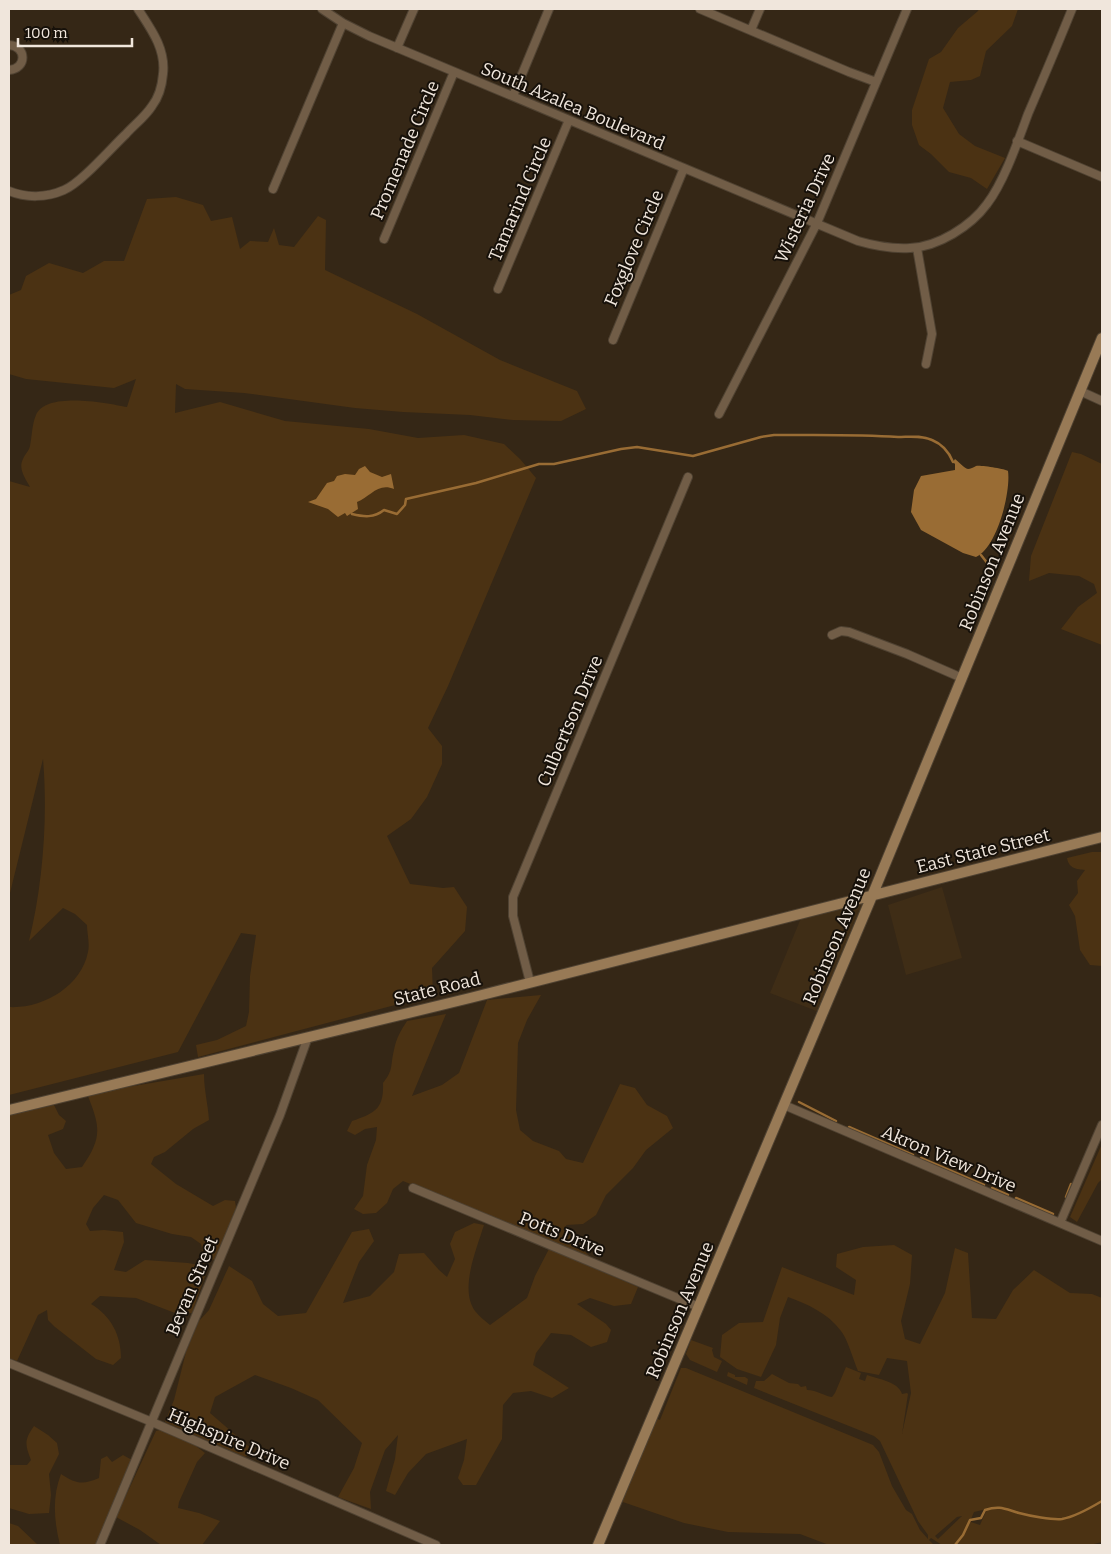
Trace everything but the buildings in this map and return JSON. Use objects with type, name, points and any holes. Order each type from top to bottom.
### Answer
[{"type":"main road","name":"Robinson Avenue","points":[[598,1545],[872,896],[1102,338]]},
{"type":"main road","name":"East State Street","points":[[872,896],[1102,837]]},
{"type":"main road","name":"State Road","points":[[9,1110],[872,896]]},
{"type":"street","points":[[9,191],[22,196],[42,196],[65,190],[80,179],[151,108],[158,97],[164,69],[162,55],[154,33],[138,9]]},
{"type":"street","name":"South Azalea Boulevard","points":[[322,9],[343,23],[397,48],[817,223],[870,244],[896,248],[917,248]]},
{"type":"street","points":[[397,48],[414,9]]},
{"type":"street","points":[[513,96],[550,9]]},
{"type":"street","points":[[700,9],[876,82]]},
{"type":"street","points":[[751,30],[760,9]]},
{"type":"street","name":"Wisteria Drive","points":[[719,414],[817,223],[906,9]]},
{"type":"street","points":[[926,364],[932,334],[917,248],[949,236],[982,212],[996,189],[1018,141],[1072,9]]},
{"type":"street","points":[[273,189],[343,23]]},
{"type":"street","points":[[9,45],[17,47],[23,57],[17,68],[9,70]]},
{"type":"street","name":"Promenade Circle","points":[[384,239],[454,72]]},
{"type":"street","name":"Tamarind Circle","points":[[498,289],[569,120]]},
{"type":"street","points":[[1018,141],[1102,177]]},
{"type":"street","name":"Foxglove Circle","points":[[613,340],[684,168]]},
{"type":"street","points":[[1080,391],[1102,401]]},
{"type":"street","name":"Culbertson Drive","points":[[530,982],[513,916],[513,897],[688,477]]},
{"type":"street","points":[[832,635],[841,631],[849,632],[908,654],[962,678]]},
{"type":"street","name":"Bevan Street","points":[[100,1545],[280,1115],[308,1037]]},
{"type":"street","name":"Akron View Drive","points":[[784,1105],[1102,1241]]},
{"type":"street","points":[[1060,1223],[1102,1125]]},
{"type":"street","name":"Potts Drive","points":[[413,1188],[699,1307]]},
{"type":"street","name":"Highspire Drive","points":[[9,1363],[152,1422],[436,1545]]},
{"type":"shaded area","points":[[979,9],[1018,9],[1012,26],[986,51],[980,76],[971,80],[950,82],[943,108],[959,134],[975,146],[1005,158],[987,189],[971,178],[949,172],[919,145],[912,125],[912,110],[929,59],[941,52],[958,28]]},
{"type":"shaded area","points":[[176,197],[203,205],[211,221],[232,217],[240,249],[250,241],[268,242],[274,228],[279,245],[294,247],[318,216],[326,220],[325,270],[417,314],[500,360],[577,391],[586,409],[561,421],[513,420],[470,415],[355,408],[244,393],[185,389],[176,384],[175,413],[220,402],[285,421],[369,429],[418,438],[464,435],[504,444],[536,478],[448,686],[428,728],[442,746],[442,764],[427,797],[411,819],[387,836],[410,884],[443,888],[454,887],[467,907],[465,931],[432,968],[433,995],[198,1057],[196,1045],[217,1040],[246,1026],[256,935],[241,933],[178,1052],[9,1095],[9,1007],[22,1007],[47,1000],[69,985],[84,964],[89,946],[87,925],[75,914],[63,908],[29,941],[38,897],[43,850],[45,804],[43,759],[9,897],[9,481],[30,487],[21,466],[29,448],[36,415],[42,408],[52,403],[78,400],[127,407],[136,379],[114,388],[26,379],[9,374],[9,295],[21,290],[26,276],[49,263],[83,273],[104,261],[124,261],[147,199]]},
{"type":"shaded area","points":[[1072,452],[1102,464],[1102,645],[1061,629],[1078,607],[1097,593],[1094,584],[1079,576],[1049,573],[1029,581],[1031,556]]},
{"type":"shaded area","points":[[955,459],[968,469],[979,466],[1008,471],[1007,492],[1001,518],[990,543],[984,552],[976,557],[963,553],[921,530],[911,512],[914,490],[921,476],[955,470],[953,462]]},
{"type":"shaded area","points":[[365,466],[370,472],[382,477],[391,474],[394,489],[383,487],[374,491],[357,502],[358,509],[347,516],[345,513],[338,517],[328,509],[308,502],[316,499],[327,483],[334,481],[337,476],[345,474],[355,475],[359,469]]},
{"type":"shaded area","points":[[1092,852],[1102,852],[1102,966],[1090,965],[1080,950],[1075,916],[1069,905],[1078,893],[1077,881],[1085,870],[1076,869],[1071,866],[1067,858]]},
{"type":"shaded area","points":[[942,887],[962,958],[906,975],[888,905]]},
{"type":"shaded area","points":[[867,899],[819,1012],[770,993],[801,918]]},
{"type":"shaded area","points":[[541,995],[527,1020],[518,1043],[516,1110],[520,1130],[533,1141],[559,1151],[566,1159],[583,1163],[620,1084],[635,1088],[647,1105],[667,1116],[673,1128],[646,1150],[633,1168],[606,1195],[596,1215],[583,1224],[566,1225],[570,1236],[591,1258],[403,1181],[393,1189],[387,1203],[376,1213],[363,1214],[354,1209],[363,1196],[367,1165],[376,1140],[377,1127],[365,1129],[355,1135],[347,1131],[352,1121],[372,1112],[380,1104],[383,1083],[390,1071],[396,1042],[407,1021],[446,1014],[412,1096],[442,1085],[459,1073],[487,1000]]},
{"type":"shaded area","points":[[204,1074],[209,1120],[193,1129],[165,1152],[154,1157],[151,1164],[176,1184],[213,1206],[225,1200],[235,1201],[236,1208],[215,1260],[204,1258],[201,1244],[191,1237],[172,1234],[136,1223],[118,1200],[104,1195],[93,1208],[86,1224],[90,1231],[123,1232],[124,1242],[114,1270],[126,1272],[145,1260],[188,1263],[208,1267],[192,1313],[175,1313],[136,1298],[100,1296],[91,1304],[109,1320],[117,1334],[121,1350],[121,1358],[113,1365],[96,1359],[55,1327],[48,1320],[47,1310],[38,1315],[17,1361],[9,1358],[9,1115],[54,1105],[59,1115],[66,1121],[63,1129],[48,1135],[54,1153],[66,1169],[82,1167],[89,1157],[97,1131],[95,1115],[87,1094]]},
{"type":"shaded area","points":[[1102,1144],[1102,1179],[1077,1222],[1070,1217]]},
{"type":"shaded area","points":[[474,1223],[484,1225],[471,1268],[469,1292],[475,1311],[490,1325],[527,1298],[535,1276],[549,1249],[638,1287],[631,1304],[614,1306],[590,1298],[577,1304],[606,1324],[611,1330],[607,1342],[591,1347],[571,1335],[551,1333],[536,1353],[533,1365],[569,1388],[552,1398],[531,1391],[513,1393],[503,1405],[502,1439],[476,1485],[463,1485],[458,1478],[464,1460],[467,1439],[426,1454],[408,1473],[395,1495],[386,1491],[395,1459],[398,1435],[385,1450],[370,1492],[371,1509],[338,1497],[354,1468],[362,1443],[318,1400],[255,1375],[215,1397],[210,1413],[254,1451],[245,1457],[165,1422],[174,1400],[186,1352],[199,1321],[209,1310],[229,1266],[252,1281],[263,1304],[278,1316],[306,1313],[352,1232],[369,1229],[374,1241],[359,1262],[343,1303],[370,1296],[394,1272],[399,1254],[424,1253],[447,1277],[455,1259],[450,1244],[455,1232]]},
{"type":"shaded area","points":[[894,1245],[912,1255],[910,1284],[901,1321],[905,1339],[920,1344],[945,1293],[955,1248],[968,1253],[972,1318],[996,1319],[1013,1290],[1034,1270],[1070,1293],[1092,1294],[1102,1298],[1102,1542],[1090,1545],[942,1545],[931,1538],[929,1540],[934,1545],[829,1545],[800,1534],[728,1532],[684,1523],[617,1500],[652,1417],[660,1420],[681,1368],[686,1368],[873,1445],[879,1452],[892,1486],[906,1510],[912,1514],[920,1530],[928,1539],[928,1535],[918,1521],[880,1441],[874,1436],[754,1388],[756,1381],[764,1381],[772,1374],[789,1383],[798,1384],[801,1387],[806,1386],[807,1390],[832,1397],[846,1367],[861,1373],[859,1379],[865,1381],[867,1375],[893,1384],[902,1394],[908,1394],[902,1434],[911,1393],[907,1361],[887,1358],[879,1375],[858,1371],[846,1339],[836,1325],[817,1310],[788,1297],[780,1318],[776,1345],[761,1377],[737,1369],[720,1357],[722,1335],[739,1323],[763,1322],[782,1267],[854,1295],[856,1280],[836,1267],[837,1254],[863,1247]],"holes":[[[987,1509],[980,1525],[971,1522],[974,1512]],[[962,1516],[938,1539],[935,1536],[957,1517]]]},
{"type":"shaded area","points":[[691,1340],[713,1348],[714,1357],[722,1361],[717,1372],[690,1360],[686,1354]]},
{"type":"shaded area","points":[[728,1372],[735,1375],[735,1377],[745,1377],[748,1379],[747,1385],[727,1376]]},
{"type":"shaded area","points":[[34,1426],[57,1443],[59,1454],[49,1474],[51,1495],[49,1513],[29,1514],[9,1508],[9,1465],[27,1465],[31,1460],[26,1443],[28,1435]]},
{"type":"shaded area","points":[[160,1430],[192,1443],[205,1453],[197,1462],[178,1508],[220,1521],[202,1545],[161,1545],[140,1530],[116,1517],[156,1431]]},
{"type":"shaded area","points":[[123,1455],[132,1460],[97,1545],[60,1545],[56,1527],[55,1500],[61,1474],[71,1480],[80,1482],[93,1480],[99,1478],[101,1459],[107,1456],[112,1462]]},
{"type":"shaded area","points":[[9,1523],[18,1526],[38,1545],[9,1545]]},
{"type":"waterway","points":[[352,514],[369,516],[384,510],[397,514],[405,505],[406,499],[476,483],[539,464],[554,464],[637,447],[693,456],[774,435],[924,437],[942,446],[953,462]]},
{"type":"waterway","points":[[981,555],[988,564]]},
{"type":"waterway","points":[[799,1102],[836,1121]]},
{"type":"waterway","points":[[849,1127],[913,1155]]},
{"type":"waterway","points":[[921,1158],[984,1185]]},
{"type":"waterway","points":[[1066,1197],[1071,1184]]},
{"type":"waterway","points":[[992,1188],[1008,1195]]},
{"type":"waterway","points":[[1016,1198],[1053,1214]]},
{"type":"waterway","points":[[955,1545],[963,1535],[970,1520],[981,1518],[985,1510],[1002,1508],[1035,1516],[1062,1519],[1077,1514],[1102,1501]]}]
